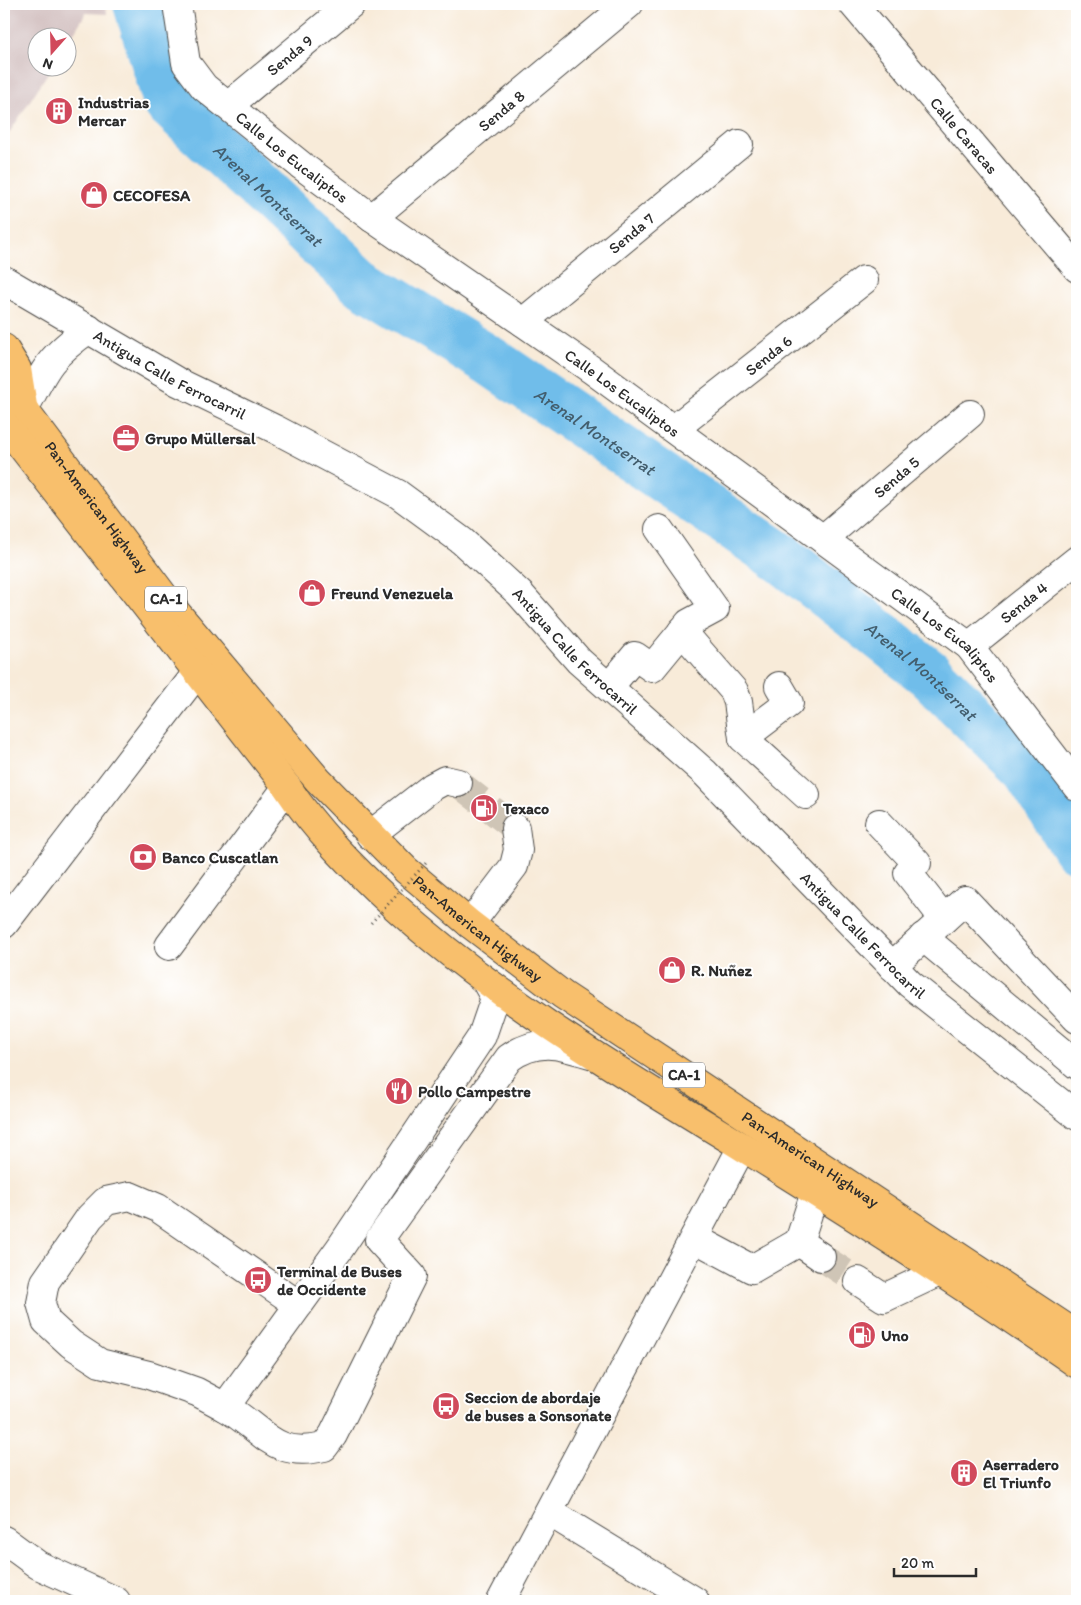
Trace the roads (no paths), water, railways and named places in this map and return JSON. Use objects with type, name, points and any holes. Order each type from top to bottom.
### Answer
[{"type":"highway","points":[[4,348],[17,369],[14,417]]},
{"type":"highway","name":"Pan-American Highway","points":[[4,383],[14,417],[39,468],[196,674],[287,787],[302,811],[363,877],[412,922],[486,982],[590,1054],[815,1192],[1077,1364]]},
{"type":"highway","name":"Pan-American Highway","points":[[14,417],[318,780],[406,870],[470,924],[563,995],[1077,1335]]},
{"type":"highway","points":[[4,438],[39,468]]},
{"type":"street","name":"Calle Los Eucaliptos","points":[[177,4],[186,63],[204,87],[302,166],[372,218],[674,429],[969,646],[1077,787]]},
{"type":"street","name":"Senda 9","points":[[228,106],[351,4]]},
{"type":"street","name":"Senda 8","points":[[372,218],[629,4]]},
{"type":"street","name":"Calle Caracas","points":[[852,4],[1077,268]]},
{"type":"street","name":"Senda 7","points":[[523,322],[740,144]]},
{"type":"street","name":"Antigua Calle Ferrocarril","points":[[4,280],[178,382],[275,429],[398,494],[462,541],[520,594],[579,661],[705,773],[910,984],[1077,1116]]},
{"type":"street","name":"Senda 6","points":[[674,429],[864,280]]},
{"type":"street","points":[[14,417],[50,360],[62,348],[89,329]]},
{"type":"street","name":"Senda 5","points":[[823,539],[970,414]]},
{"type":"street","points":[[609,687],[635,656],[652,668],[689,623],[715,609],[659,529]]},
{"type":"street","name":"Senda 4","points":[[969,646],[1077,560]]},
{"type":"street","points":[[682,631],[734,690],[738,702],[743,738],[806,795]]},
{"type":"street","points":[[4,924],[196,674]]},
{"type":"street","points":[[743,738],[789,703],[780,686]]},
{"type":"street","points":[[370,835],[432,786],[445,780],[458,783]]},
{"type":"street","points":[[169,946],[287,787]]},
{"type":"street","points":[[879,823],[917,863],[908,873],[944,918]]},
{"type":"street","points":[[470,924],[514,866],[518,850],[515,828]]},
{"type":"street","points":[[892,966],[965,900],[1077,1019]]},
{"type":"street","points":[[923,937],[1077,1065]]},
{"type":"street","points":[[225,1407],[340,1248],[482,1036],[495,998],[486,982]]},
{"type":"street","points":[[299,1304],[158,1208],[130,1196],[106,1201],[90,1217],[45,1282],[41,1302],[46,1321],[71,1344],[100,1363],[148,1375],[197,1392],[247,1420],[263,1436],[287,1449],[305,1452],[324,1447],[333,1435],[412,1276],[379,1240],[509,1058],[524,1047],[541,1044],[560,1046],[590,1054]]},
{"type":"street","points":[[501,1601],[742,1147]]},
{"type":"street","points":[[694,1238],[752,1269],[798,1242],[815,1192]]},
{"type":"street","points":[[798,1242],[821,1257]]},
{"type":"street","points":[[858,1281],[884,1298],[939,1272]]},
{"type":"street","points":[[549,1512],[695,1601]]},
{"type":"street","points":[[4,1540],[38,1565],[116,1601]]},
{"type":"waterway","name":"Arenal Montserrat","points":[[138,4],[168,102],[361,282],[492,362],[784,560],[928,673],[1027,770],[1077,848]]},
{"type":"tunnel","points":[[458,783],[515,828]]},
{"type":"tunnel","points":[[821,1257],[858,1281]]},
{"type":"place","name":"Industrias Mercar","points":[[59,111]]},
{"type":"place","name":"CECOFESA","points":[[94,195]]},
{"type":"place","name":"Grupo Müllersal","points":[[126,438]]},
{"type":"place","name":"Freund Venezuela","points":[[312,593]]},
{"type":"place","name":"Texaco","points":[[484,808]]},
{"type":"place","name":"Banco Cuscatlan","points":[[143,857]]},
{"type":"place","name":"R. Nuñez","points":[[672,970]]},
{"type":"place","name":"Pollo Campestre","points":[[399,1091]]},
{"type":"place","name":"Terminal de Buses de Occidente","points":[[258,1280]]},
{"type":"place","name":"Uno","points":[[862,1335]]},
{"type":"place","name":"Seccion de abordaje de buses a Sonsonate","points":[[446,1406]]},
{"type":"place","name":"Aserradero El Triunfo","points":[[964,1473]]}]
